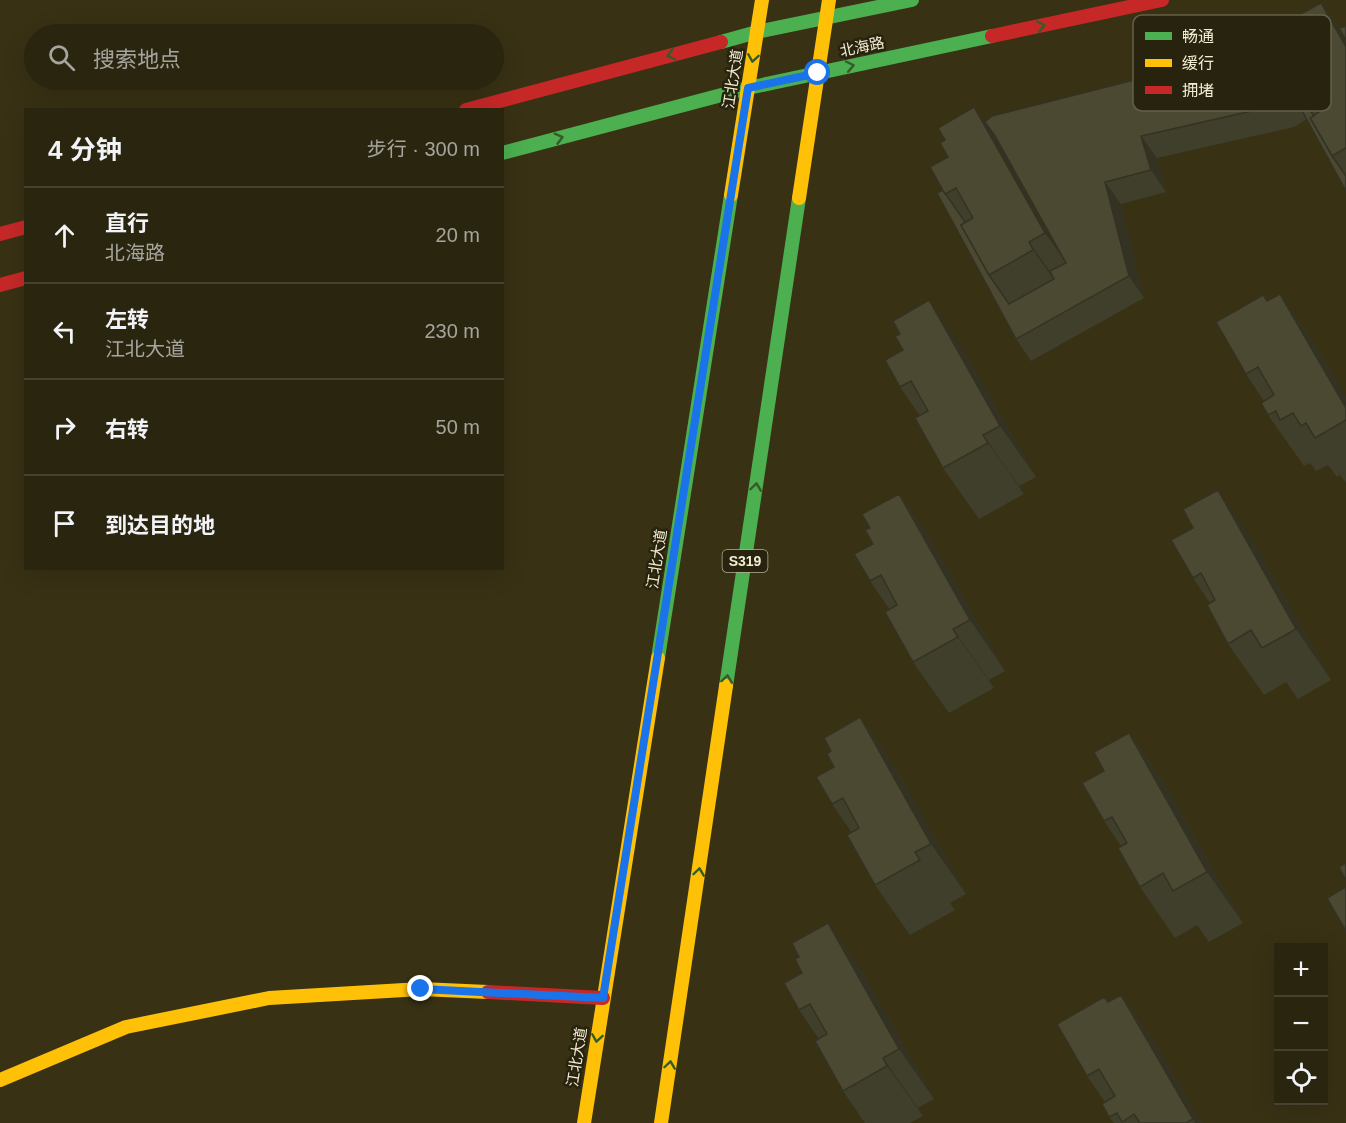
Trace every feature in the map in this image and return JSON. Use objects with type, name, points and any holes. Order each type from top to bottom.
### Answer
[{"type":"main road","name":"江北大道","points":[[584,1123],[762,0]]},
{"type":"main road","name":"S319","points":[[661,1123],[829,0]]},
{"type":"main road","points":[[473,108],[757,32],[912,0]]},
{"type":"main road","name":"北海路","points":[[504,152],[748,88],[1162,0]]},
{"type":"main road","points":[[0,234],[24,228]]},
{"type":"main road","points":[[0,285],[24,279]]},
{"type":"main road","points":[[0,1080],[126,1027],[269,998],[421,989],[603,998]]},
{"type":"building","points":[[1321,3],[1328,15],[1299,15]]},
{"type":"building","points":[[1331,21],[1346,47],[1346,148],[1332,156],[1310,118],[1319,112],[1331,111]]},
{"type":"building","points":[[1346,26],[1346,40],[1339,28]]},
{"type":"building","points":[[1133,80],[1133,111],[1251,111],[1141,136],[1151,170],[1105,182],[1129,276],[1016,339],[937,193],[943,190],[965,222],[961,225],[989,275],[1009,304],[1054,279],[1050,271],[1066,263],[985,122],[992,116]]},
{"type":"building","points":[[974,107],[1045,233],[1029,242],[1033,250],[989,275],[961,225],[973,218],[956,188],[945,194],[930,167],[948,157],[940,143],[945,140],[938,128]]},
{"type":"building","points":[[1302,111],[1310,111],[1314,116],[1310,118],[1346,176],[1346,191]]},
{"type":"building","points":[[1280,294],[1346,408],[1346,420],[1315,438],[1306,423],[1301,426],[1293,413],[1280,420],[1276,411],[1268,415],[1261,403],[1274,395],[1258,367],[1246,374],[1216,322],[1263,295],[1267,301]]},
{"type":"building","points":[[929,300],[1000,426],[983,435],[988,443],[943,468],[915,418],[928,411],[911,381],[900,387],[885,360],[903,350],[895,336],[900,334],[893,321]]},
{"type":"building","points":[[1218,490],[1296,629],[1262,648],[1251,630],[1228,644],[1207,605],[1215,600],[1201,573],[1193,578],[1171,540],[1193,528],[1183,509]]},
{"type":"building","points":[[899,494],[970,620],[953,629],[958,637],[913,662],[885,612],[897,605],[881,575],[870,581],[854,554],[873,544],[865,530],[870,528],[862,514]]},
{"type":"building","points":[[860,717],[931,844],[915,852],[920,860],[875,885],[847,835],[859,828],[843,798],[832,804],[816,777],[834,767],[827,754],[831,751],[824,738]]},
{"type":"building","points":[[1129,733],[1207,872],[1173,891],[1163,873],[1140,887],[1118,848],[1127,843],[1112,817],[1104,821],[1082,783],[1104,771],[1094,752]]},
{"type":"building","points":[[1346,863],[1346,880],[1339,867]]},
{"type":"building","points":[[1346,887],[1346,931],[1327,898]]},
{"type":"building","points":[[828,923],[899,1049],[883,1058],[887,1066],[843,1091],[815,1041],[827,1034],[810,1004],[799,1010],[784,983],[802,973],[795,959],[799,957],[792,943]]},
{"type":"building","points":[[1121,995],[1193,1119],[1186,1123],[1140,1123],[1134,1114],[1122,1122],[1117,1113],[1109,1117],[1102,1104],[1115,1096],[1099,1069],[1087,1076],[1057,1024],[1104,997],[1108,1002]]},
{"type":"traffic: fast","points":[[721,42],[757,32],[912,0]]},
{"type":"traffic: fast","points":[[504,152],[748,88],[992,36]]},
{"type":"traffic: fast","points":[[658,658],[731,195]]},
{"type":"traffic: fast","points":[[726,686],[799,198]]},
{"type":"traffic: slow","points":[[731,195],[762,0]]},
{"type":"traffic: slow","points":[[799,198],[829,0]]},
{"type":"traffic: slow","points":[[584,1123],[658,658]]},
{"type":"traffic: slow","points":[[661,1123],[726,686]]},
{"type":"traffic: slow","points":[[0,1080],[126,1027],[269,998],[421,989],[488,992]]},
{"type":"traffic: jam","points":[[992,36],[1162,0]]},
{"type":"traffic: jam","points":[[474,108],[721,42]]},
{"type":"traffic: jam","points":[[0,234],[24,228]]},
{"type":"traffic: jam","points":[[0,285],[24,279]]},
{"type":"traffic: jam","points":[[488,992],[603,998]]},
{"type":"route","points":[[421,989],[603,998],[748,88],[818,73]]}]
